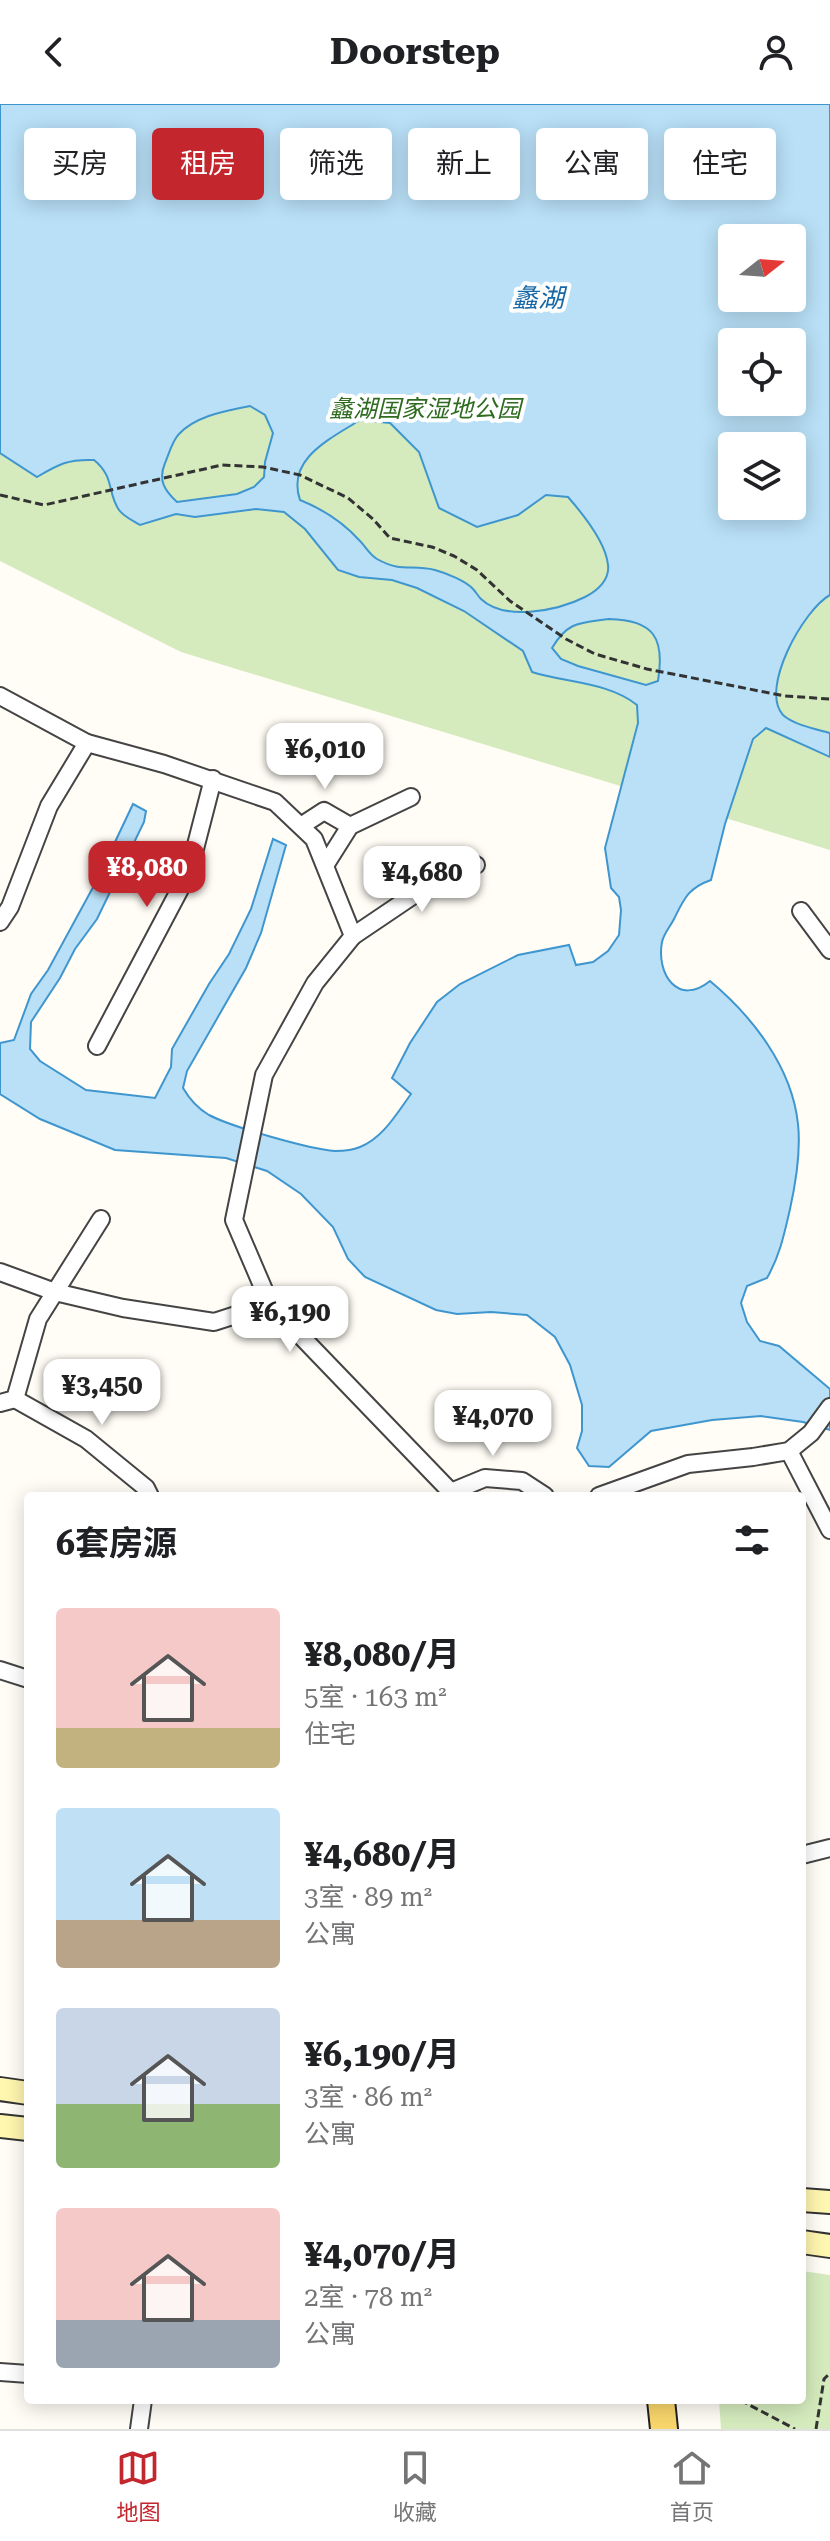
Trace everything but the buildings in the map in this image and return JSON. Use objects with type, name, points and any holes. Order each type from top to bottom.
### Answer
[{"type":"main road","points":[[0,2089],[24,2092]]},
{"type":"main road","points":[[0,2126],[24,2129]]},
{"type":"main road","points":[[806,2200],[830,2202]]},
{"type":"main road","points":[[806,2243],[830,2246]]},
{"type":"main road","points":[[661,2404],[664,2429]]},
{"type":"main road","points":[[671,2404],[674,2429]]},
{"type":"street","points":[[0,696],[87,743],[213,779],[275,802],[314,839],[353,936]]},
{"type":"street","points":[[0,922],[10,907],[49,806],[87,743]]},
{"type":"street","points":[[97,1046],[189,872],[213,779]]},
{"type":"street","points":[[326,864],[350,826],[411,797]]},
{"type":"street","points":[[301,826],[324,811],[350,826]]},
{"type":"street","points":[[447,1492],[270,1304],[234,1220],[264,1075],[315,983],[353,936],[433,882],[476,865]]},
{"type":"street","points":[[801,911],[830,950]]},
{"type":"street","points":[[101,1219],[38,1319],[7,1401],[86,1439],[148,1492]]},
{"type":"street","points":[[0,1272],[55,1292],[123,1308],[214,1322],[270,1304]]},
{"type":"street","points":[[610,1492],[688,1464],[789,1451],[811,1433],[830,1407]]},
{"type":"street","points":[[789,1451],[830,1530]]},
{"type":"street","points":[[454,1492],[485,1478],[522,1481],[539,1492]]},
{"type":"street","points":[[0,1670],[24,1678]]},
{"type":"street","points":[[806,1854],[830,1848]]},
{"type":"street","points":[[0,2372],[24,2374]]},
{"type":"street","points":[[139,2429],[142,2404]]},
{"type":"path","points":[[0,495],[44,505],[222,465],[263,467],[300,475],[316,480],[348,498],[390,538],[432,547],[454,556],[477,570],[510,601],[566,639],[595,654],[647,669],[785,696],[830,699]]},
{"type":"path","points":[[816,2429],[824,2379],[830,2373]]},
{"type":"path","points":[[748,2404],[795,2429]]},
{"type":"green space","name":"蠡湖","points":[[0,104],[830,104],[830,850],[181,652],[0,561]]},
{"type":"green space","points":[[806,2272],[830,2275],[830,2429],[721,2429],[719,2404],[806,2404]]},
{"type":"water","name":"蠡湖国家湿地公园","points":[[0,104],[830,104],[830,595],[808,616],[788,650],[780,669],[777,703],[788,718],[830,733],[830,757],[766,728],[753,739],[725,824],[711,880],[697,887],[684,900],[664,936],[661,954],[666,975],[679,989],[699,988],[710,981],[741,1010],[768,1044],[788,1083],[799,1135],[792,1199],[781,1245],[767,1278],[747,1286],[741,1303],[747,1322],[760,1341],[779,1346],[830,1389],[830,1430],[803,1422],[761,1416],[712,1420],[651,1431],[609,1467],[589,1466],[577,1448],[582,1431],[582,1405],[570,1365],[555,1337],[527,1315],[491,1312],[457,1314],[436,1310],[365,1277],[348,1259],[333,1227],[301,1194],[267,1171],[226,1158],[115,1150],[40,1119],[0,1094],[0,1043],[14,1040],[31,994],[48,970],[97,880],[133,804],[146,811],[144,822],[97,919],[31,1022],[30,1049],[40,1061],[86,1090],[155,1098],[171,1067],[172,1049],[229,954],[251,909],[273,839],[286,845],[261,933],[246,968],[187,1071],[183,1088],[194,1103],[209,1115],[271,1137],[335,1151],[354,1149],[368,1143],[389,1124],[411,1094],[392,1078],[437,1002],[460,984],[518,955],[569,945],[576,965],[593,962],[608,951],[619,935],[619,897],[611,888],[605,848],[638,723],[637,705],[626,697],[600,687],[532,672],[523,651],[464,611],[417,588],[338,570],[305,529],[284,512],[256,509],[195,517],[176,514],[140,525],[119,510],[105,473],[94,460],[64,463],[37,477],[0,453]],"holes":[[[250,406],[265,415],[273,433],[264,477],[254,487],[237,494],[177,502],[162,480],[174,440],[194,422]],[[360,420],[390,423],[419,452],[439,508],[477,527],[518,515],[546,495],[568,497],[603,547],[608,565],[605,580],[594,592],[574,602],[532,612],[518,612],[491,606],[466,583],[445,573],[427,568],[393,566],[377,559],[340,522],[300,500],[297,486],[299,473],[314,452]],[[609,619],[637,623],[653,634],[660,653],[658,681],[646,685],[578,666],[561,659],[552,648],[569,628]]]}]
